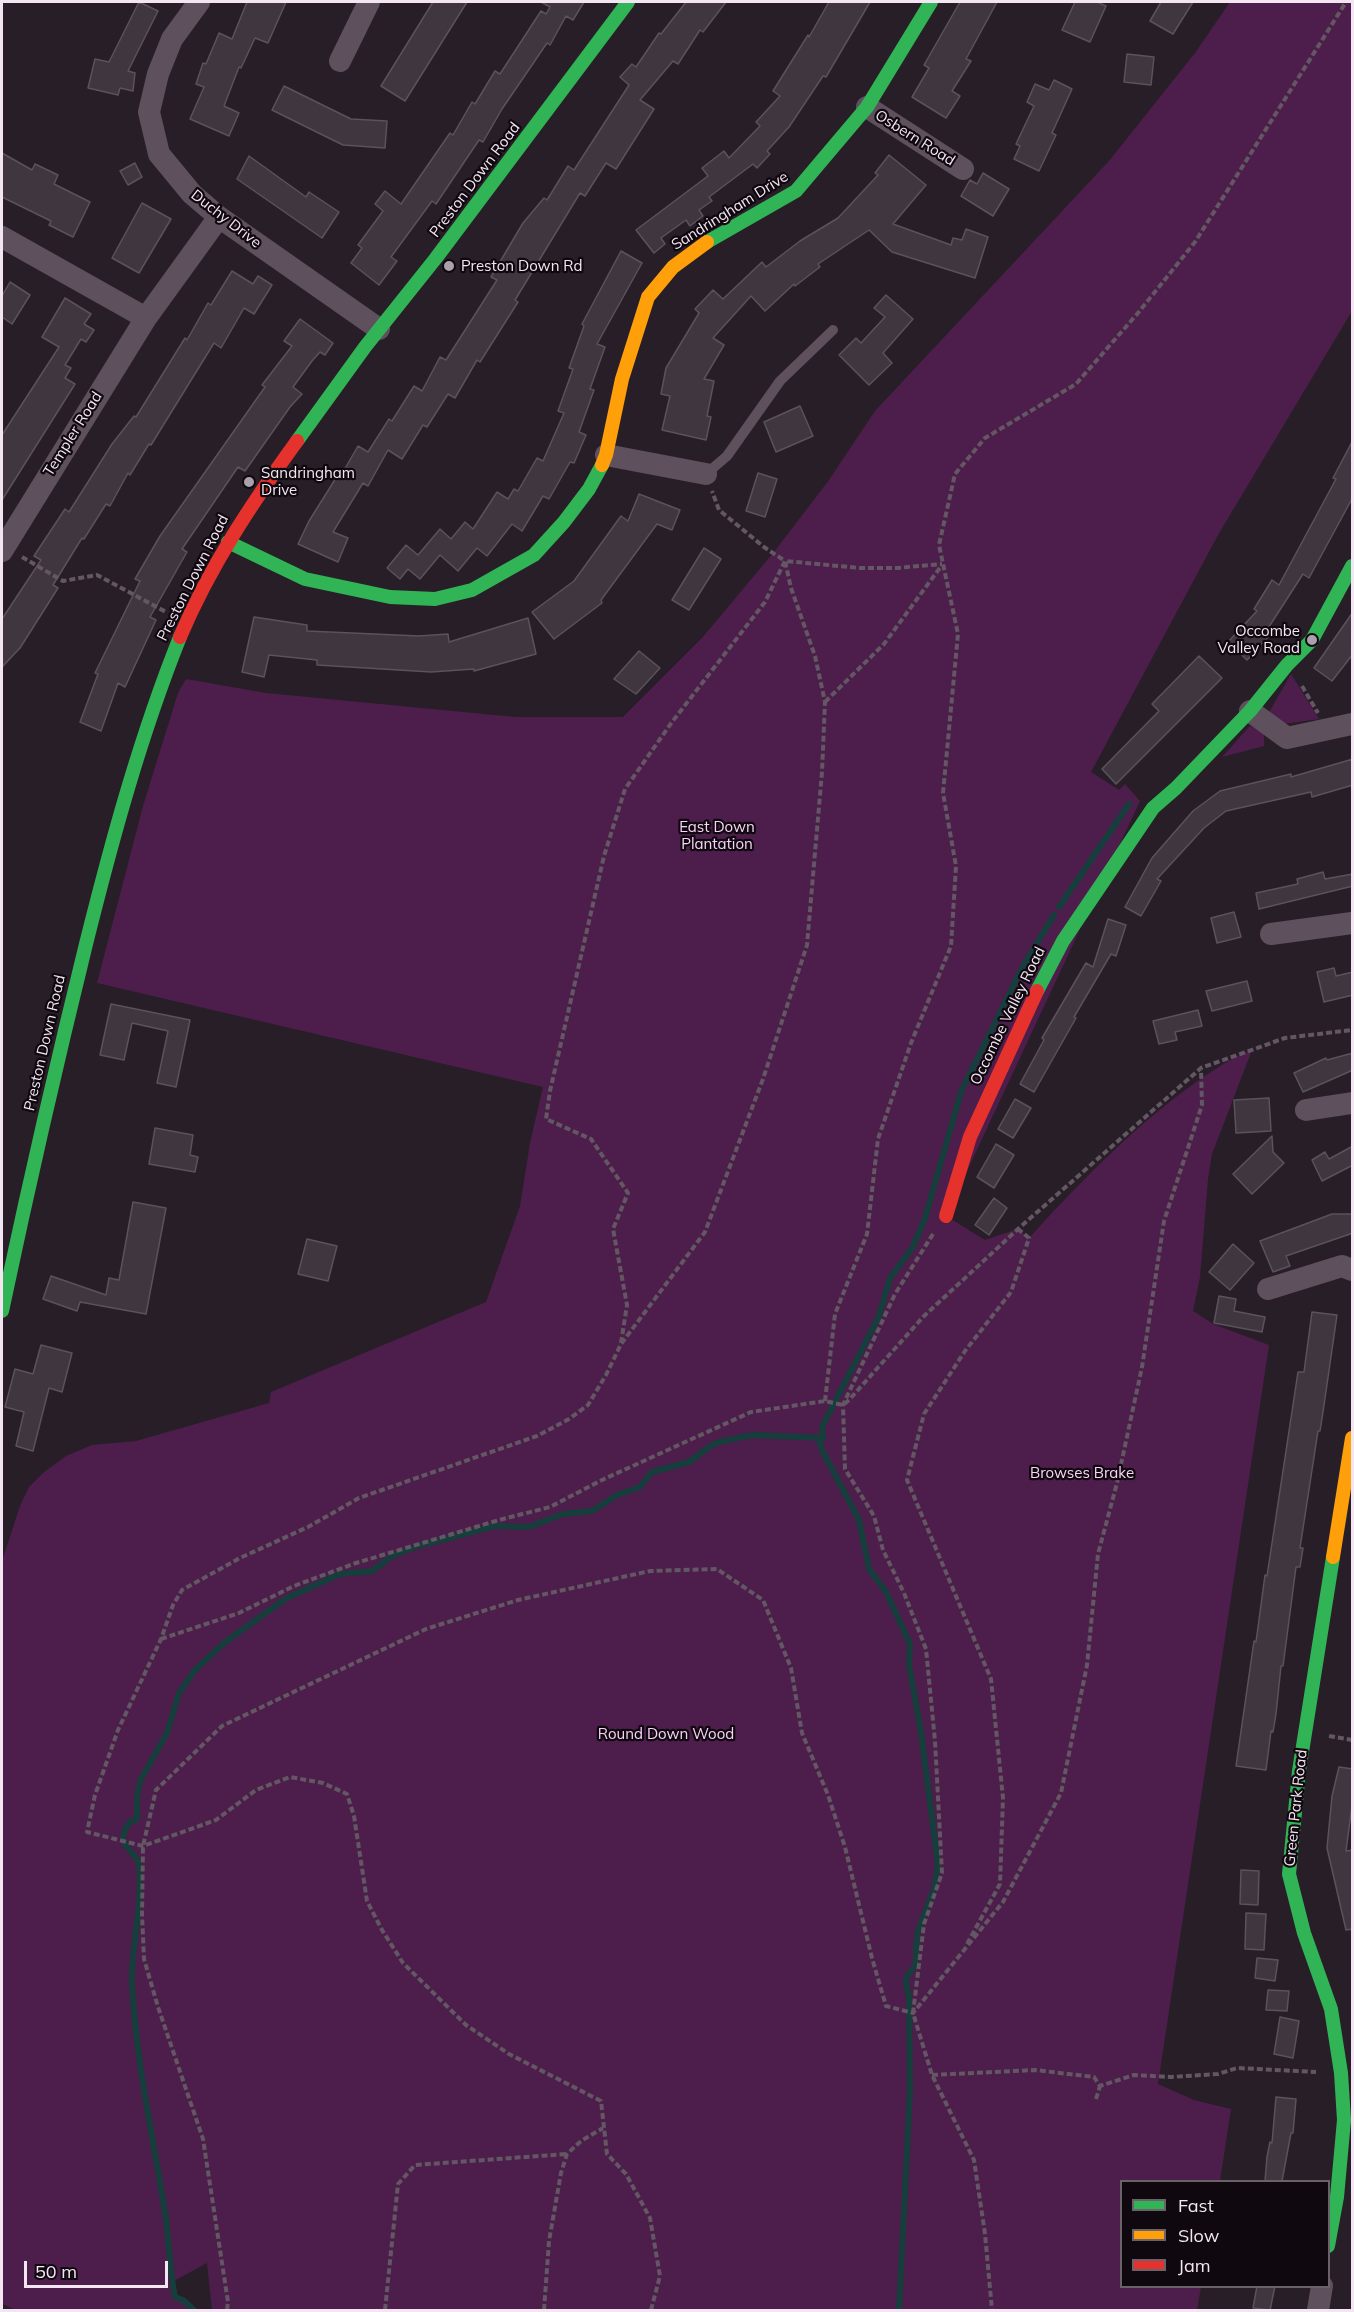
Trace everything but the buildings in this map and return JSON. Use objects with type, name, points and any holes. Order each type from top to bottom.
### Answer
[{"type":"street","name":"Duchy Drive","points":[[198,2],[172,39],[158,74],[149,112],[159,154],[192,194],[219,217],[379,329]]},
{"type":"street","points":[[340,61],[369,2]]},
{"type":"street","name":"Preston Down Road","points":[[2,1311],[43,1124],[115,825],[136,754],[185,623],[228,542],[261,489],[332,389],[438,258],[454,232],[628,2]]},
{"type":"street","name":"Sandringham Drive","points":[[228,542],[305,579],[390,597],[435,599],[472,590],[534,555],[590,489],[606,455],[622,379],[648,297],[673,267],[706,243],[796,191],[867,107],[931,2]]},
{"type":"street","name":"Osbern Road","points":[[867,107],[963,169]]},
{"type":"street","name":"Templer Road","points":[[3,549],[146,318],[219,217]]},
{"type":"street","points":[[2,237],[146,318]]},
{"type":"street","points":[[606,455],[706,474]]},
{"type":"street","name":"Occombe Valley Road","points":[[946,1216],[970,1137],[1037,992],[1063,942],[1153,808],[1176,788],[1250,711],[1287,664],[1312,640],[1353,566]]},
{"type":"street","points":[[1250,711],[1287,738],[1353,724]]},
{"type":"street","points":[[1271,934],[1353,923]]},
{"type":"street","points":[[1306,1110],[1353,1103]]},
{"type":"street","points":[[1268,1289],[1342,1266],[1353,1270]]},
{"type":"street","name":"Green Park Road","points":[[1330,2240],[1337,2197],[1344,2120],[1341,2073],[1331,2009],[1304,1933],[1289,1874],[1299,1771],[1353,1438]]},
{"type":"street","points":[[1318,2310],[1322,2288]]},
{"type":"lane","points":[[706,474],[727,456],[780,381],[833,330]]},
{"type":"path","points":[[825,1401],[835,1314],[867,1234],[878,1139],[911,1042],[951,945],[956,866],[943,793],[958,634],[939,545],[955,474],[985,438],[1076,384],[1138,313],[1195,242],[1346,2]]},
{"type":"path","points":[[706,474],[719,510],[785,561],[869,568],[942,564]]},
{"type":"path","points":[[3,549],[63,581],[97,575],[185,623]]},
{"type":"path","points":[[651,2310],[660,2276],[650,2218],[626,2174],[607,2154],[601,2101],[509,2054],[466,2025],[403,1963],[367,1901],[354,1816],[346,1794],[324,1783],[290,1777],[256,1790],[216,1820],[143,1846],[87,1832],[95,1795],[118,1730],[161,1640],[173,1605],[182,1590],[232,1562],[308,1527],[359,1498],[537,1436],[569,1419],[588,1405],[606,1376],[621,1344],[705,1232],[763,1079],[807,945],[822,772],[825,702],[815,656],[791,588],[785,561]]},
{"type":"path","points":[[621,1344],[627,1305],[613,1229],[628,1193],[591,1139],[546,1119],[550,1091],[604,856],[625,789],[672,722],[765,602],[785,561]]},
{"type":"path","points":[[825,702],[884,644],[942,564]]},
{"type":"path","points":[[1296,677],[1318,712]]},
{"type":"path","points":[[843,1405],[924,1316],[1018,1229],[1202,1068],[1285,1038],[1353,1030]]},
{"type":"path","points":[[913,2013],[1003,1902],[1061,1793],[1087,1665],[1098,1554],[1118,1483],[1142,1368],[1164,1221],[1202,1105],[1202,1068]]},
{"type":"path","points":[[946,1216],[895,1294],[843,1405],[845,1469],[874,1516],[883,1550],[904,1593],[926,1649],[935,1742],[942,1873],[924,1924],[913,2013],[932,2076],[954,2114],[974,2160],[985,2234],[992,2310]]},
{"type":"path","points":[[962,1952],[999,1884],[1003,1798],[991,1679],[907,1480],[924,1414],[964,1351],[1011,1292],[1029,1238],[1018,1229]]},
{"type":"path","points":[[161,1640],[239,1613],[294,1586],[357,1563],[550,1507],[602,1480],[752,1412],[825,1401],[843,1405]]},
{"type":"path","points":[[227,2310],[228,2302],[203,2139],[144,1959],[143,1846],[156,1790],[222,1726],[426,1629],[518,1600],[650,1571],[717,1569],[763,1600],[791,1668],[802,1734],[828,1795],[841,1837],[886,2006],[913,2013]]},
{"type":"path","points":[[1100,2086],[1134,2075],[1171,2077],[1218,2074],[1237,2068],[1306,2072]]},
{"type":"path","points":[[932,2076],[1035,2070],[1094,2077],[1100,2086]]},
{"type":"path","points":[[1096,2099],[1100,2086]]},
{"type":"path","points":[[544,2310],[549,2241],[561,2173],[567,2154],[581,2141],[603,2128]]},
{"type":"path","points":[[385,2310],[398,2184],[416,2165],[567,2154]]},
{"type":"green space","points":[[1230,2],[1352,2],[1352,311],[1218,535],[1091,772],[1119,790],[1125,784],[1140,801],[946,1216],[985,1240],[1018,1229],[1029,1238],[1092,1172],[1159,1110],[1208,1074],[1235,1057],[1252,1050],[1212,1154],[1200,1277],[1193,1311],[1213,1324],[1269,1345],[1158,2084],[1194,2100],[1231,2109],[1220,2180],[1120,2180],[1120,2288],[1201,2288],[1197,2310],[212,2310],[207,2263],[172,2282],[175,2297],[183,2300],[194,2310],[16,2310],[2,2304],[2,1561],[20,1506],[29,1487],[66,1456],[92,1445],[136,1441],[269,1403],[271,1392],[486,1302],[520,1206],[530,1143],[543,1087],[97,983],[143,806],[178,693],[186,679],[266,693],[515,717],[623,717],[702,638],[774,552],[829,480],[875,411],[1109,161],[1195,53]]},
{"type":"green space","points":[[1291,674],[1319,719],[1283,724],[1268,714]]},
{"type":"green space","points":[[1250,726],[1264,731],[1264,746],[1222,757]]},
{"type":"waterway","points":[[1059,907],[1129,804]]},
{"type":"waterway","points":[[194,2310],[183,2300],[175,2297],[173,2287],[166,2219],[141,2073],[134,2014],[132,1969],[139,1895],[139,1865],[123,1837],[130,1822],[137,1819],[140,1781],[167,1733],[179,1693],[195,1670],[224,1643],[285,1599],[340,1574],[372,1571],[392,1556],[418,1546],[495,1526],[529,1527],[563,1514],[592,1511],[617,1495],[640,1487],[652,1472],[689,1462],[712,1445],[723,1441],[753,1435],[823,1438],[822,1427],[879,1316],[890,1278],[913,1247],[925,1218],[961,1092],[1023,966],[1054,915]]},
{"type":"waterway","points":[[818,1437],[822,1450],[859,1520],[869,1569],[886,1592],[910,1644],[909,1665],[921,1732],[938,1865],[934,1889],[918,1931],[916,1965],[906,1979],[909,1996],[910,2091],[899,2310]]},
{"type":"traffic: fast","points":[[297,441],[365,347],[436,258],[628,2]]},
{"type":"traffic: fast","points":[[707,242],[796,191],[867,107],[931,2]]},
{"type":"traffic: fast","points":[[228,542],[305,579],[390,597],[435,599],[472,590],[534,555],[564,522],[589,489],[602,465]]},
{"type":"traffic: fast","points":[[1037,991],[1063,941],[1153,808],[1176,788],[1250,711],[1287,665],[1312,640],[1352,566]]},
{"type":"traffic: fast","points":[[2,1311],[53,1081],[106,866],[152,713],[180,637]]},
{"type":"traffic: fast","points":[[1330,2235],[1337,2197],[1344,2120],[1341,2073],[1331,2009],[1304,1933],[1289,1874],[1299,1771],[1333,1557]]},
{"type":"traffic: slow","points":[[602,465],[622,379],[648,297],[673,267],[707,242]]},
{"type":"traffic: slow","points":[[1333,1557],[1352,1438]]},
{"type":"traffic: jam","points":[[180,637],[218,560],[297,441]]},
{"type":"traffic: jam","points":[[946,1216],[970,1137],[1037,991]]},
{"type":"place","name":"Preston Down Rd","points":[[449,266]]},
{"type":"place","name":"Sandringham Drive","points":[[249,482]]},
{"type":"place","name":"Occombe Valley Road","points":[[1312,640]]},
{"type":"park label","name":"East Down Plantation","points":[[717,836]]},
{"type":"park label","name":"Browses Brake","points":[[1082,1473]]},
{"type":"park label","name":"Round Down Wood","points":[[666,1734]]}]
